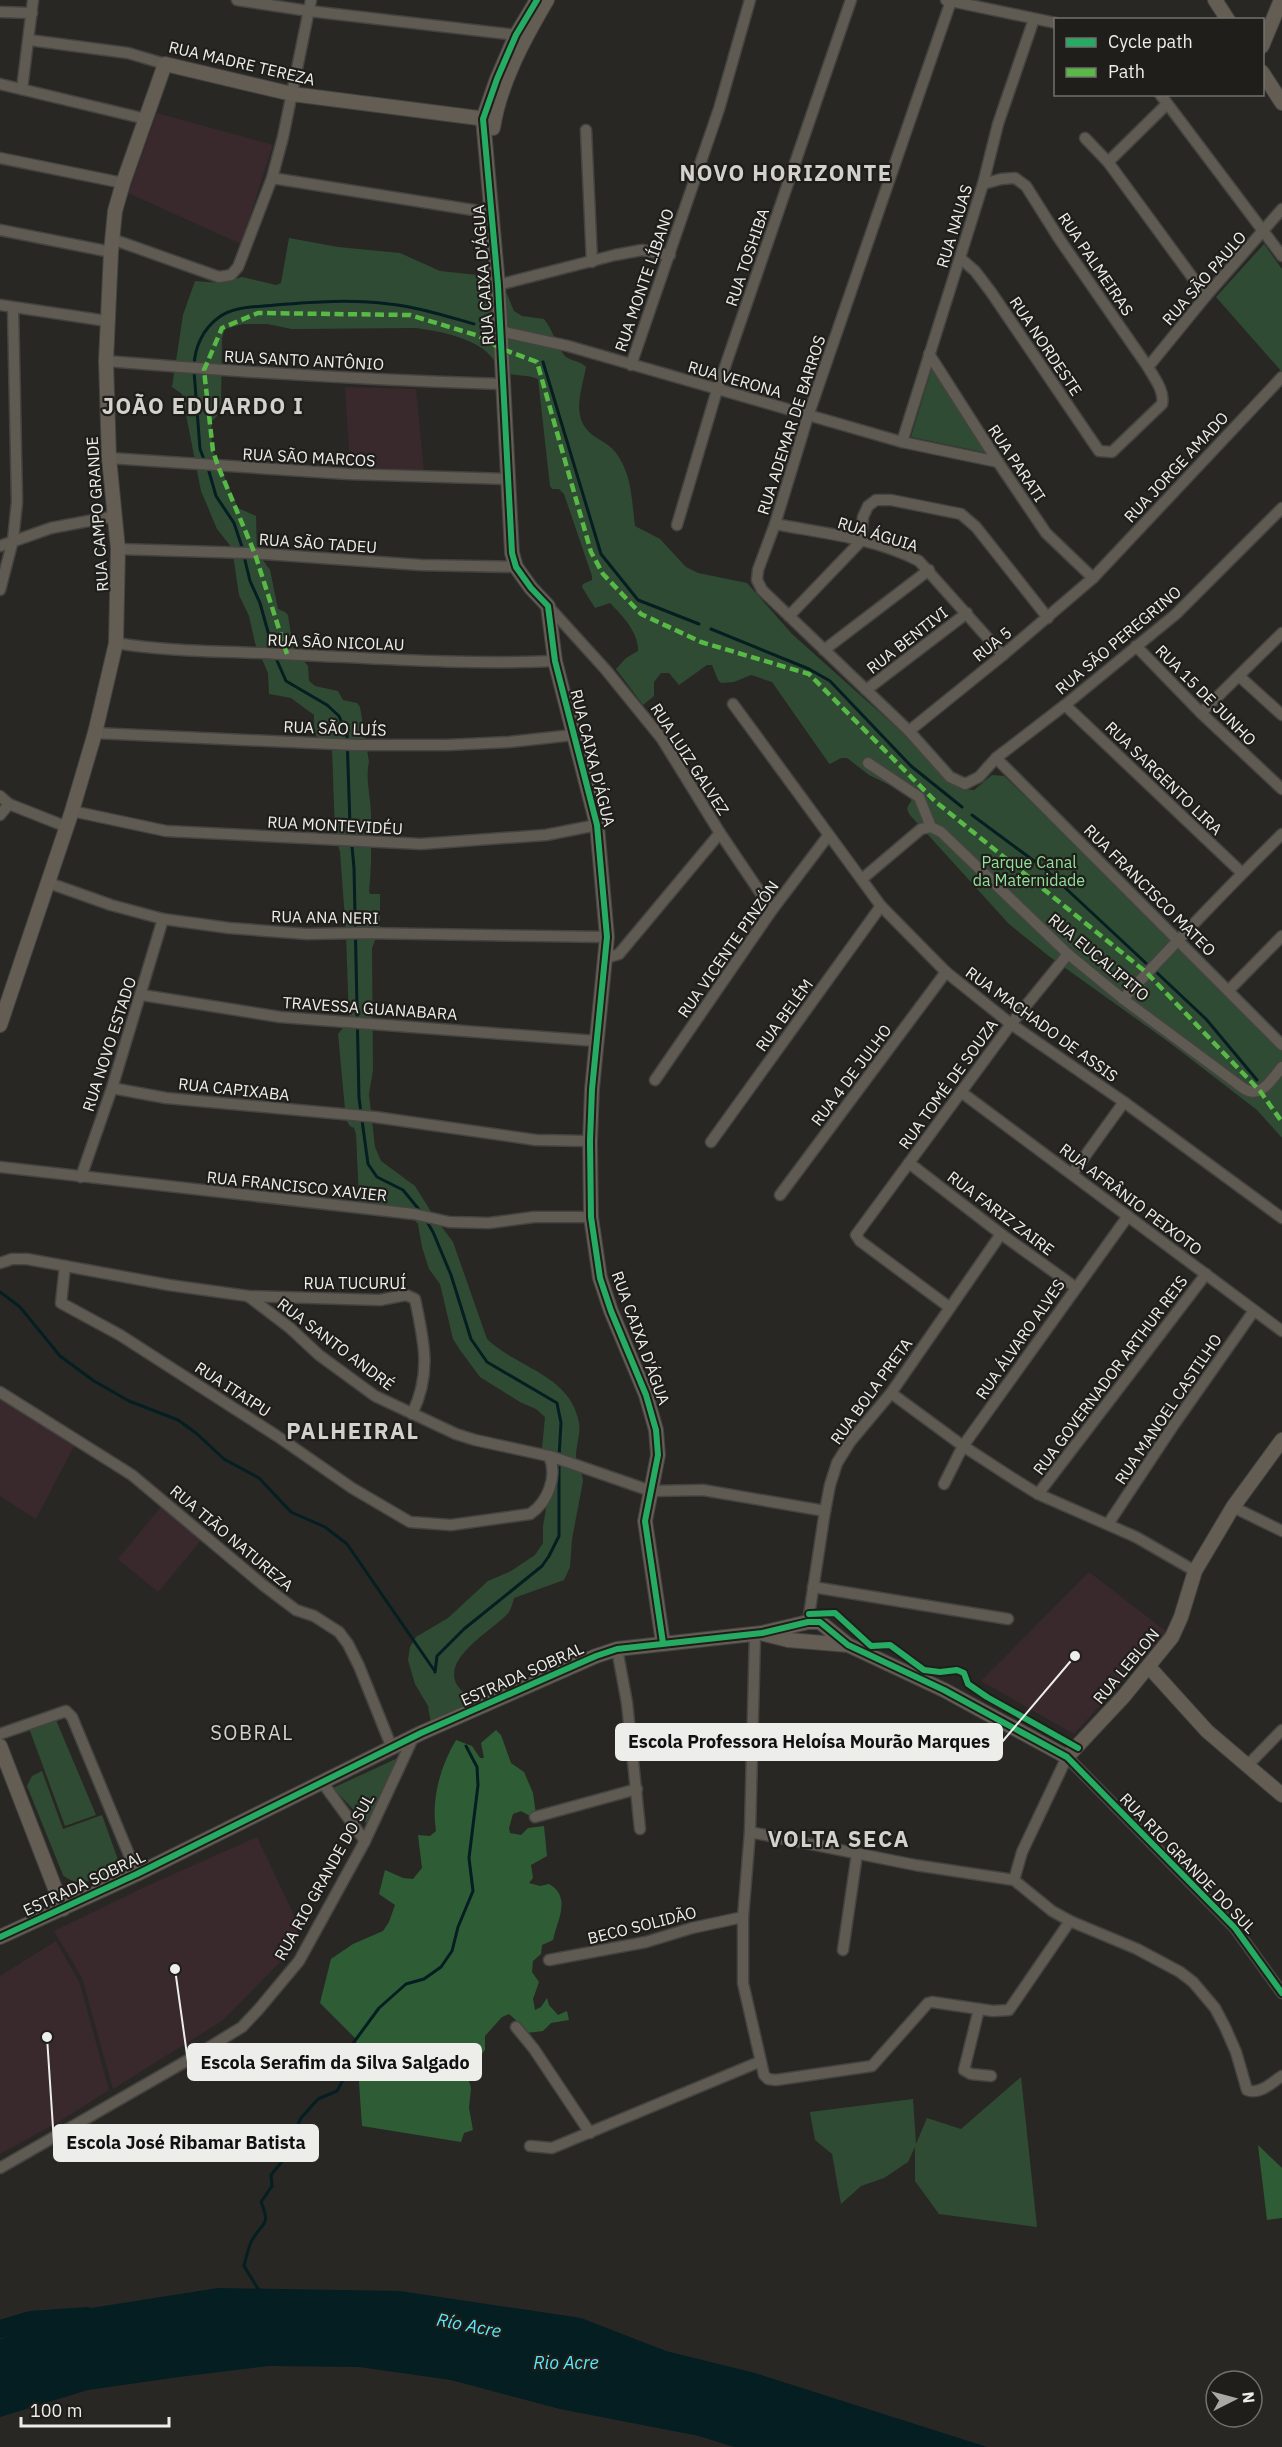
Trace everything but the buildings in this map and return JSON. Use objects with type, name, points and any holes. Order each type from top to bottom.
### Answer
[{"type":"street","points":[[22,89],[33,0]]},
{"type":"street","points":[[237,0],[310,6],[516,35]]},
{"type":"street","name":"RUA CAIXA D'ÁGUA","points":[[537,0],[516,35],[494,89],[489,119],[489,163],[498,285],[512,554],[516,567],[548,606],[555,662],[597,825],[607,937],[596,1041],[590,1141],[591,1217],[600,1278],[610,1311],[646,1395],[656,1430],[658,1455],[645,1521],[663,1643]]},
{"type":"street","name":"RUA CAIXA D'ÁGUA","points":[[489,119],[520,48],[547,0]]},
{"type":"street","name":"RUA MONTE LÍBANO","points":[[631,364],[719,109],[750,0]]},
{"type":"street","name":"RUA TOSHIBA","points":[[677,525],[717,390],[851,0]]},
{"type":"street","points":[[1215,0],[1227,18]]},
{"type":"street","points":[[1264,43],[1281,0]]},
{"type":"street","points":[[948,1],[1054,23]]},
{"type":"street","name":"RUA ADEMAR DE BARROS","points":[[948,1],[808,416],[775,524],[758,570],[757,580],[762,590],[909,731],[950,777],[965,784]]},
{"type":"street","points":[[0,230],[111,246],[219,277],[231,275],[238,267],[272,178],[310,6]]},
{"type":"street","points":[[0,12],[32,14]]},
{"type":"street","name":"RUA NAUAS","points":[[902,442],[983,184],[998,124],[1034,19]]},
{"type":"street","name":"RUA MADRE TEREZA","points":[[29,40],[128,53],[292,94],[489,119]]},
{"type":"street","name":"RUA CAMPO GRANDE","points":[[0,1025],[72,811],[95,733],[116,643],[118,549],[109,458],[106,361],[111,246],[115,211],[123,183],[165,64]]},
{"type":"street","points":[[1264,74],[1282,103]]},
{"type":"street","points":[[0,84],[146,119]]},
{"type":"street","points":[[460,116],[475,112],[494,89]]},
{"type":"street","points":[[1161,96],[1282,256]]},
{"type":"street","points":[[1108,162],[1167,104]]},
{"type":"street","points":[[586,130],[592,262]]},
{"type":"street","points":[[1085,138],[1108,162],[1206,296]]},
{"type":"street","points":[[0,158],[123,183]]},
{"type":"street","points":[[272,178],[492,213]]},
{"type":"street","name":"RUA PALMEIRAS","points":[[983,184],[1015,178],[1026,186],[1060,240],[1148,367],[1163,397]]},
{"type":"street","name":"RUA SÃO PAULO","points":[[1148,367],[1282,209]]},
{"type":"street","points":[[498,285],[642,250],[670,255]]},
{"type":"street","name":"RUA NORDESTE","points":[[960,258],[975,271],[991,292],[1099,451],[1112,452],[1162,404],[1163,397]]},
{"type":"street","points":[[0,305],[107,321]]},
{"type":"street","points":[[0,590],[13,540],[17,502],[13,308]]},
{"type":"street","name":"RUA VERONA","points":[[500,331],[568,346],[902,442],[998,462]]},
{"type":"street","name":"RUA PARATI","points":[[929,354],[1046,533],[1093,578]]},
{"type":"street","name":"RUA SANTO ANTÔNIO","points":[[106,361],[370,380],[502,384]]},
{"type":"street","name":"RUA JORGE AMADO","points":[[1093,578],[1282,377]]},
{"type":"street","name":"RUA SÃO MARCOS","points":[[109,458],[348,474],[508,479]]},
{"type":"street","points":[[789,616],[861,542],[863,517],[868,506],[876,500],[891,500],[961,514],[976,527],[1048,618]]},
{"type":"street","name":"RUA SÃO PEREGRINO","points":[[965,784],[979,777],[996,758],[1176,614],[1282,508]]},
{"type":"street","points":[[0,546],[51,528],[115,516]]},
{"type":"street","name":"RUA ÁGUIA","points":[[775,524],[861,542],[908,555],[929,570],[1003,655]]},
{"type":"street","name":"RUA SÃO TADEU","points":[[118,549],[249,553],[421,565],[516,567]]},
{"type":"street","points":[[824,650],[929,570]]},
{"type":"street","name":"RUA 5","points":[[909,731],[1048,618],[1093,578]]},
{"type":"street","name":"RUA LUIZ GALVEZ","points":[[548,606],[649,722],[720,834],[772,910]]},
{"type":"street","name":"RUA BENTIVI","points":[[866,690],[967,613]]},
{"type":"street","points":[[1201,713],[1282,633]]},
{"type":"street","name":"RUA SÃO NICOLAU","points":[[116,643],[141,647],[468,663],[555,662]]},
{"type":"street","name":"RUA 15 DE JUNHO","points":[[1136,646],[1201,713],[1282,789]]},
{"type":"street","points":[[1239,676],[1282,715]]},
{"type":"street","name":"RUA MACHADO DE ASSIS","points":[[733,704],[881,906],[946,972],[1011,1024],[1124,1102],[1282,1218]]},
{"type":"street","name":"RUA SARGENTO LIRA","points":[[1065,705],[1242,873]]},
{"type":"street","name":"RUA SÃO LUÍS","points":[[95,733],[356,745],[457,745],[573,735]]},
{"type":"street","name":"RUA FRANCISCO MATEO","points":[[996,758],[1180,940],[1282,1045]]},
{"type":"street","points":[[862,879],[921,829],[931,827],[919,797],[868,763]]},
{"type":"street","points":[[0,796],[9,804],[67,827]]},
{"type":"street","points":[[0,815],[9,804]]},
{"type":"street","name":"RUA MONTEVIDÉU","points":[[72,811],[166,831],[421,844],[546,835],[597,825]]},
{"type":"street","name":"RUA EUCALIPITO","points":[[931,827],[941,832],[1068,954],[1123,999],[1243,1088],[1253,1093],[1260,1091],[1282,1067]]},
{"type":"street","points":[[606,958],[619,954],[720,834]]},
{"type":"street","points":[[1123,999],[1149,969],[1282,834]]},
{"type":"street","name":"RUA VICENTE PINZÓN","points":[[655,1080],[772,910],[828,836]]},
{"type":"street","name":"RUA ANA NERI","points":[[49,883],[111,905],[164,919],[257,930],[307,934],[607,937]]},
{"type":"street","name":"RUA BELÉM","points":[[711,1142],[881,906]]},
{"type":"street","name":"RUA NOVO ESTADO","points":[[81,1177],[112,1088],[164,919]]},
{"type":"street","points":[[1229,990],[1282,936]]},
{"type":"street","name":"RUA TOMÉ DE SOUZA","points":[[949,1307],[860,1241],[856,1235],[1011,1024],[1068,954]]},
{"type":"street","name":"RUA 4 DE JULHO","points":[[780,1195],[946,972]]},
{"type":"street","name":"TRAVESSA GUANABARA","points":[[142,994],[280,1017],[596,1041]]},
{"type":"street","name":"RUA CAPIXABA","points":[[112,1088],[166,1098],[354,1115],[536,1140],[590,1141]]},
{"type":"street","name":"RUA AFRÂNIO PEIXOTO","points":[[961,1092],[1206,1274],[1253,1312],[1282,1331]]},
{"type":"street","points":[[1072,1174],[1124,1102]]},
{"type":"street","name":"RUA FARIZ ZAIRE","points":[[909,1163],[1001,1234],[1076,1287]]},
{"type":"street","name":"RUA FRANCISCO XAVIER","points":[[0,1167],[416,1215],[443,1221],[489,1223],[534,1217],[591,1217]]},
{"type":"street","name":"RUA ÁLVARO ALVES","points":[[944,1484],[963,1446],[1128,1216]]},
{"type":"street","name":"RUA BOLA PRETA","points":[[808,1622],[825,1511],[837,1464],[850,1442],[891,1393],[1001,1234]]},
{"type":"street","name":"RUA SANTO ANDRÉ","points":[[0,1263],[12,1259],[27,1259],[248,1296],[290,1328],[319,1355],[375,1396],[475,1440],[551,1456],[651,1491],[703,1490],[825,1511]]},
{"type":"street","name":"RUA ITAIPU","points":[[65,1266],[61,1303],[120,1335],[277,1436],[352,1488],[410,1522],[451,1525],[530,1514],[536,1510],[546,1496],[553,1479],[551,1456]]},
{"type":"street","name":"RUA GOVERNADOR ARTHUR REIS","points":[[1038,1494],[1206,1274]]},
{"type":"street","name":"RUA TUCURUÍ","points":[[248,1296],[380,1300],[406,1295],[415,1299],[425,1348],[426,1368],[422,1392],[412,1414]]},
{"type":"street","name":"RUA MANOEL CASTILHO","points":[[1108,1524],[1253,1312]]},
{"type":"street","name":"RUA TIÃO NATUREZA","points":[[0,1392],[132,1475],[272,1592],[296,1610],[314,1616],[339,1632],[359,1666],[392,1748]]},
{"type":"street","points":[[891,1393],[963,1446],[1038,1494],[1136,1537],[1195,1571]]},
{"type":"street","name":"RUA LEBLON","points":[[1014,1880],[1030,1833],[1067,1757],[1078,1748],[1149,1666],[1175,1631],[1195,1571],[1233,1507],[1282,1440]]},
{"type":"street","points":[[1233,1507],[1282,1531]]},
{"type":"street","points":[[813,1587],[1008,1619]]},
{"type":"street","name":"ESTRADA SOBRAL","points":[[0,1937],[136,1874],[417,1736],[596,1656],[617,1649],[759,1634],[808,1622],[820,1622],[849,1645],[944,1690],[1067,1757]]},
{"type":"street","points":[[788,1640],[790,1626]]},
{"type":"street","points":[[822,1642],[826,1626]]},
{"type":"street","points":[[759,1634],[750,1832],[743,1917],[743,1983],[759,2062],[768,2079],[776,2080],[872,2066],[928,2003],[939,2002],[1004,2012],[1014,2005],[1070,1921]]},
{"type":"street","name":"ESTRADA SOBRAL","points":[[759,1634],[788,1640],[849,1645]]},
{"type":"street","points":[[617,1649],[627,1703],[640,1829]]},
{"type":"street","points":[[1149,1666],[1207,1731],[1282,1795]]},
{"type":"street","points":[[0,1734],[66,1711],[72,1717],[136,1874]]},
{"type":"street","points":[[1246,1766],[1282,1730]]},
{"type":"street","name":"RUA RIO GRANDE DO SUL","points":[[0,2168],[242,2027],[299,1961],[365,1841],[417,1736]]},
{"type":"street","points":[[0,1746],[63,1909]]},
{"type":"street","name":"RUA RIO GRANDE DO SUL","points":[[1067,1757],[1235,1928],[1282,1994]]},
{"type":"street","points":[[322,1782],[365,1841]]},
{"type":"street","points":[[535,1817],[637,1789]]},
{"type":"street","points":[[750,1832],[857,1854],[1014,1880],[1052,1911],[1147,1954],[1193,1982],[1215,2008],[1236,2052],[1245,2087],[1251,2092],[1260,2091],[1282,2076]]},
{"type":"street","points":[[843,1950],[857,1854]]},
{"type":"street","name":"BECO SOLIDÃO","points":[[549,1960],[646,1942],[692,1928],[743,1917]]},
{"type":"street","points":[[979,2009],[964,2070],[971,2074],[991,2076]]},
{"type":"street","points":[[516,2027],[534,2049],[591,2133]]},
{"type":"street","points":[[530,2146],[552,2148],[759,2062]]},
{"type":"shaded area","points":[[157,113],[273,145],[241,244],[128,193]]},
{"type":"shaded area","points":[[345,387],[416,389],[424,471],[350,466]]},
{"type":"shaded area","points":[[0,1395],[75,1444],[36,1519],[0,1496]]},
{"type":"shaded area","points":[[161,1507],[201,1540],[158,1592],[118,1559]]},
{"type":"shaded area","points":[[1089,1572],[1167,1632],[1074,1734],[981,1681]]},
{"type":"shaded area","points":[[257,1837],[300,1928],[283,1959],[222,2021],[113,2089],[82,1978],[54,1931],[149,1885]]},
{"type":"shaded area","points":[[56,1941],[80,1984],[109,2090],[60,2121],[0,2154],[0,1976]]},
{"type":"green space","name":"Parque Canal da Maternidade","points":[[289,238],[338,247],[400,253],[440,271],[487,276],[507,294],[514,311],[522,316],[544,319],[564,355],[586,367],[580,397],[580,415],[588,431],[613,449],[624,467],[631,491],[635,526],[660,539],[686,567],[698,573],[747,583],[792,634],[961,789],[974,790],[992,775],[1004,776],[1156,922],[1282,1051],[1282,1138],[1257,1110],[1170,1043],[1050,957],[1009,924],[910,815],[908,807],[912,796],[869,775],[847,758],[841,758],[830,764],[772,682],[751,675],[734,682],[721,683],[712,665],[707,665],[679,685],[669,673],[661,673],[654,682],[654,696],[643,705],[616,669],[626,658],[638,651],[633,631],[610,603],[595,608],[582,587],[583,584],[592,580],[592,576],[564,494],[559,489],[552,489],[550,486],[538,379],[506,372],[476,344],[424,329],[292,329],[267,324],[243,324],[225,329],[222,338],[221,404],[217,416],[212,421],[213,451],[238,508],[256,516],[257,552],[270,570],[278,609],[288,615],[293,648],[308,666],[309,681],[315,686],[338,691],[343,700],[357,703],[360,707],[369,762],[371,872],[369,891],[370,894],[380,894],[380,928],[372,948],[373,1070],[369,1094],[375,1147],[381,1161],[415,1186],[453,1242],[487,1339],[554,1383],[574,1407],[579,1423],[576,1460],[583,1481],[572,1539],[570,1567],[564,1580],[514,1598],[509,1612],[468,1648],[455,1670],[455,1681],[463,1692],[483,1705],[432,1729],[428,1706],[415,1684],[408,1660],[410,1647],[416,1637],[448,1618],[488,1581],[511,1571],[535,1555],[543,1543],[543,1526],[550,1487],[549,1472],[542,1449],[545,1417],[536,1409],[520,1402],[480,1377],[460,1350],[453,1339],[440,1284],[429,1269],[418,1224],[404,1207],[360,1202],[356,1134],[354,1128],[346,1120],[338,1034],[349,1021],[346,933],[340,852],[335,833],[332,748],[316,736],[314,715],[291,698],[269,694],[268,673],[255,643],[249,616],[239,595],[232,548],[217,529],[201,491],[182,394],[172,387],[183,315],[195,281],[221,283],[242,277],[276,285],[281,283]]},
{"type":"green space","points":[[1264,244],[1282,269],[1282,372],[1216,297]]},
{"type":"green space","points":[[932,368],[987,453],[911,437]]},
{"type":"green space","points":[[56,1720],[96,1815],[65,1826],[29,1728]]},
{"type":"green space","points":[[496,1730],[501,1735],[511,1763],[524,1772],[533,1793],[536,1814],[530,1816],[521,1811],[513,1814],[510,1833],[521,1835],[528,1828],[544,1826],[547,1856],[531,1865],[533,1878],[529,1883],[540,1886],[549,1884],[556,1889],[561,1902],[560,1917],[553,1940],[542,1945],[541,1954],[533,1961],[532,1972],[539,1982],[533,1999],[535,2010],[541,2007],[547,1998],[549,2005],[558,2015],[567,2011],[569,2020],[551,2023],[543,2031],[526,2033],[509,2014],[502,2017],[485,2036],[485,2050],[467,2074],[471,2088],[469,2108],[473,2130],[464,2133],[461,2142],[362,2126],[356,2039],[320,2003],[331,1959],[353,1944],[383,1931],[389,1922],[395,1905],[379,1894],[385,1870],[403,1878],[413,1879],[422,1868],[418,1835],[430,1836],[436,1831],[435,1807],[438,1784],[445,1761],[456,1740],[472,1746],[480,1758],[484,1758],[481,1743]]},
{"type":"green space","points":[[402,1756],[367,1824],[333,1788]]},
{"type":"green space","points":[[42,1771],[63,1829],[102,1815],[121,1868],[84,1882],[70,1880],[63,1875],[27,1786],[32,1776]]},
{"type":"green space","points":[[1021,2077],[1037,2227],[939,2214],[915,2181],[915,2147],[908,2162],[884,2178],[861,2186],[841,2204],[832,2154],[815,2140],[810,2112],[913,2099],[916,2144],[927,2118],[961,2129]]},
{"type":"green space","points":[[1258,2145],[1282,2168],[1282,2218],[1267,2220]]},
{"type":"water","name":"Rio Acre","points":[[218,2288],[400,2291],[581,2318],[666,2351],[755,2373],[987,2447],[734,2447],[699,2436],[560,2409],[451,2380],[359,2367],[268,2366],[179,2377],[88,2390],[0,2417],[0,2339],[91,2308]]},
{"type":"waterway","points":[[194,365],[198,345],[208,327],[224,314],[245,308],[318,302],[375,302],[400,305],[474,324]]},
{"type":"waterway","points":[[543,362],[601,554],[638,600],[699,624]]},
{"type":"waterway","points":[[194,371],[200,449],[205,462]]},
{"type":"waterway","points":[[208,468],[216,496],[234,523],[243,550]]},
{"type":"waterway","points":[[244,556],[273,650]]},
{"type":"waterway","points":[[711,629],[809,669],[830,681],[911,766],[962,807]]},
{"type":"waterway","points":[[275,656],[286,681],[327,705],[339,716],[347,735],[354,868],[359,1098],[368,1164],[377,1177],[403,1190],[421,1212]]},
{"type":"waterway","points":[[972,815],[1045,869],[1149,966]]},
{"type":"waterway","points":[[1154,970],[1206,1019],[1257,1080]]},
{"type":"waterway","points":[[426,1220],[451,1275],[471,1339],[487,1362],[557,1403],[561,1423],[559,1457]]},
{"type":"waterway","points":[[0,1292],[20,1307],[60,1356],[94,1381],[129,1401],[178,1420],[224,1459],[259,1478],[291,1512],[325,1527],[347,1544],[434,1670]]},
{"type":"waterway","points":[[435,1672],[437,1656],[464,1629],[542,1566],[549,1556],[559,1536],[559,1463]]},
{"type":"waterway","points":[[260,2292],[244,2266],[251,2242],[264,2224],[265,2216],[261,2202],[272,2186],[271,2175],[289,2153],[290,2141],[301,2118],[318,2099],[337,2091],[345,2076],[354,2042],[379,2008],[406,1984],[424,1979],[441,1967],[452,1951],[458,1927],[473,1891],[469,1858],[478,1785],[477,1767],[466,1746]]},
{"type":"waterway","name":"Río Acre","points":[[0,2329],[31,2320],[87,2316]]},
{"type":"marked path","points":[[287,654],[255,554],[213,451],[204,370],[222,328],[258,313],[410,315],[479,336],[502,349],[537,362],[591,552],[603,574],[641,614],[701,642],[809,674],[936,802],[1147,973],[1260,1091],[1282,1122]]},
{"type":"cycle path","points":[[537,0],[516,35],[483,119],[498,285],[512,553],[516,567],[548,606],[555,661],[597,825],[607,937],[592,1089],[591,1217],[600,1278],[611,1311],[646,1395],[656,1430],[658,1455],[645,1521],[663,1643]]},
{"type":"cycle path","points":[[809,1614],[835,1613],[871,1646],[890,1645],[924,1670],[940,1672],[957,1670],[964,1673],[968,1684],[987,1697],[1078,1748]]},
{"type":"cycle path","points":[[0,1937],[137,1874],[421,1733],[596,1656],[617,1649],[762,1633],[808,1622],[820,1622],[848,1645],[944,1690],[1067,1757],[1235,1928],[1282,1993]]},
{"type":"place","name":"Escola Professora Heloísa Mourão Marques","points":[[1075,1656]]},
{"type":"place","name":"Escola Serafim da Silva Salgado","points":[[175,1969]]},
{"type":"place","name":"Escola José Ribamar Batista","points":[[47,2037]]},
{"type":"district","name":"NOVO HORIZONTE","points":[[786,172]]},
{"type":"district","name":"JOÃO EDUARDO I","points":[[203,405]]},
{"type":"district","name":"PALHEIRAL","points":[[353,1430]]},
{"type":"district","name":"SOBRAL","points":[[252,1732]]},
{"type":"district","name":"VOLTA SECA","points":[[839,1838]]}]
